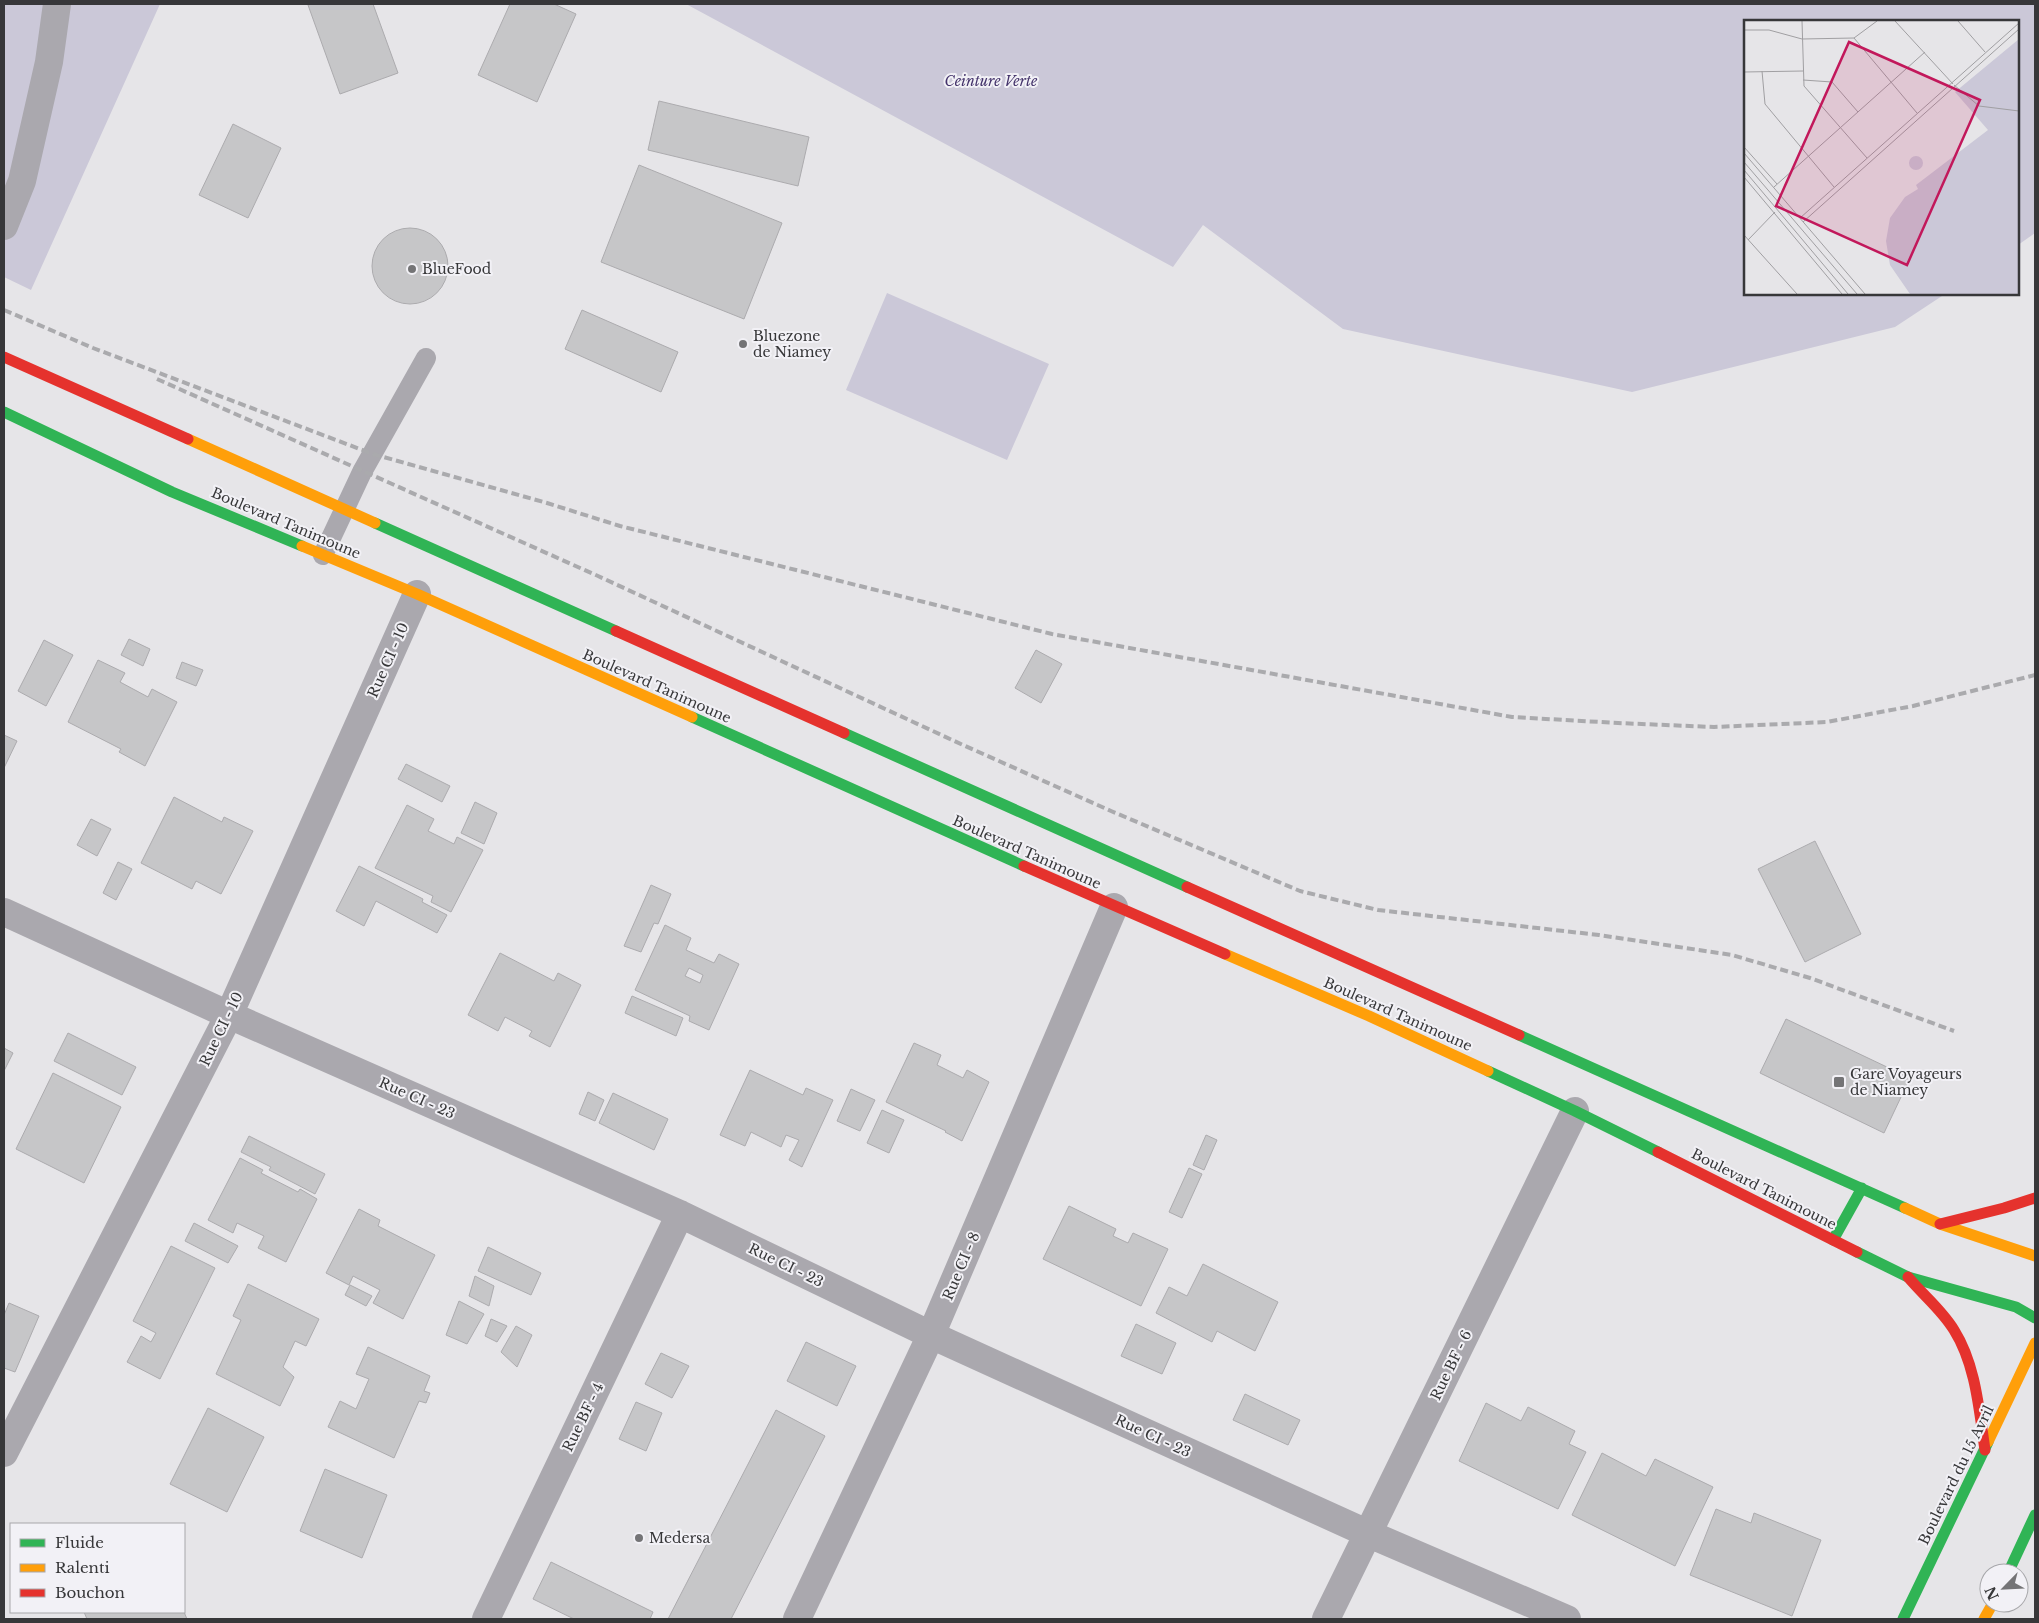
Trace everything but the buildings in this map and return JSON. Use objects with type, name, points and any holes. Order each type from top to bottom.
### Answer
[{"type":"main road","points":[[4,358],[1940,1224],[2035,1256]]},
{"type":"main road","name":"Boulevard Tanimoune","points":[[4,412],[172,492],[417,594],[1114,907],[1369,1016],[1575,1111],[1908,1277],[2016,1307],[2035,1318]]},
{"type":"main road","points":[[1833,1240],[1862,1188]]},
{"type":"main road","points":[[1940,1224],[2035,1198]]},
{"type":"main road","points":[[1908,1277],[1954,1330],[1970,1370],[1976,1392],[1985,1450]]},
{"type":"main road","name":"Boulevard du 15 Avril","points":[[1903,1619],[2035,1343]]},
{"type":"main road","points":[[2013,1563],[2035,1515]]},
{"type":"street","points":[[4,226],[22,181],[49,62],[56,4]]},
{"type":"street","name":"Rue CI - 10","points":[[4,1453],[230,1015],[417,594]]},
{"type":"street","name":"Rue CI - 8","points":[[797,1619],[931,1335],[1114,907]]},
{"type":"street","name":"Rue CI - 23","points":[[4,912],[230,1015],[680,1214],[931,1335],[1369,1534],[1567,1619]]},
{"type":"street","name":"Rue BF - 6","points":[[1326,1619],[1575,1111]]},
{"type":"street","name":"Rue BF - 4","points":[[486,1619],[680,1214]]},
{"type":"lane","points":[[323,555],[362,472],[426,358]]},
{"type":"green space","points":[[4,4],[160,4],[31,290],[4,277]]},
{"type":"green space","name":"Ceinture Verte","points":[[686,4],[2035,4],[2035,233],[2019,244],[2019,20],[1744,20],[1744,295],[1943,295],[1895,327],[1632,392],[1343,329],[1203,225],[1173,267]]},
{"type":"green space","points":[[887,293],[1049,364],[1007,460],[846,390]]},
{"type":"railway","points":[[4,310],[93,348],[373,454],[547,503],[620,526],[1052,634],[1512,717],[1714,727],[1827,722],[1913,706],[2035,675]]},
{"type":"railway","points":[[157,379],[598,576],[963,745],[1111,811],[1300,891],[1378,910],[1599,935],[1732,955],[1810,978],[1954,1031]]},
{"type":"traffic: fast","points":[[4,412],[172,492],[302,546]]},
{"type":"traffic: fast","points":[[375,523],[616,631]]},
{"type":"traffic: fast","points":[[692,717],[1024,866]]},
{"type":"traffic: fast","points":[[844,733],[1187,887]]},
{"type":"traffic: fast","points":[[1519,1035],[1905,1208]]},
{"type":"traffic: fast","points":[[1488,1071],[1658,1152]]},
{"type":"traffic: fast","points":[[1833,1240],[1862,1188]]},
{"type":"traffic: fast","points":[[1857,1252],[1908,1277],[2016,1307],[2035,1318]]},
{"type":"traffic: fast","points":[[1903,1619],[1988,1442]]},
{"type":"traffic: fast","points":[[2013,1563],[2035,1515]]},
{"type":"traffic: slow","points":[[188,439],[375,523]]},
{"type":"traffic: slow","points":[[302,546],[417,594],[692,717]]},
{"type":"traffic: slow","points":[[1225,954],[1369,1016],[1488,1071]]},
{"type":"traffic: slow","points":[[1905,1208],[1940,1224],[2035,1256]]},
{"type":"traffic: slow","points":[[1988,1442],[2035,1343]]},
{"type":"traffic: slow","points":[[1984,1619],[1987,1613]]},
{"type":"traffic: jam","points":[[4,357],[188,439]]},
{"type":"traffic: jam","points":[[616,631],[844,733]]},
{"type":"traffic: jam","points":[[1024,866],[1225,954]]},
{"type":"traffic: jam","points":[[1187,887],[1519,1035]]},
{"type":"traffic: jam","points":[[1658,1152],[1857,1252]]},
{"type":"traffic: jam","points":[[1940,1224],[2035,1198]]},
{"type":"traffic: jam","points":[[1908,1277],[1944,1316],[1961,1344],[1976,1388],[1985,1450]]},
{"type":"place","name":"BlueFood","points":[[412,269]]},
{"type":"place","name":"Bluezone de Niamey","points":[[743,344]]},
{"type":"place","name":"Gare Voyageurs de Niamey","points":[[1839,1082]]},
{"type":"place","name":"Medersa","points":[[639,1538]]}]
